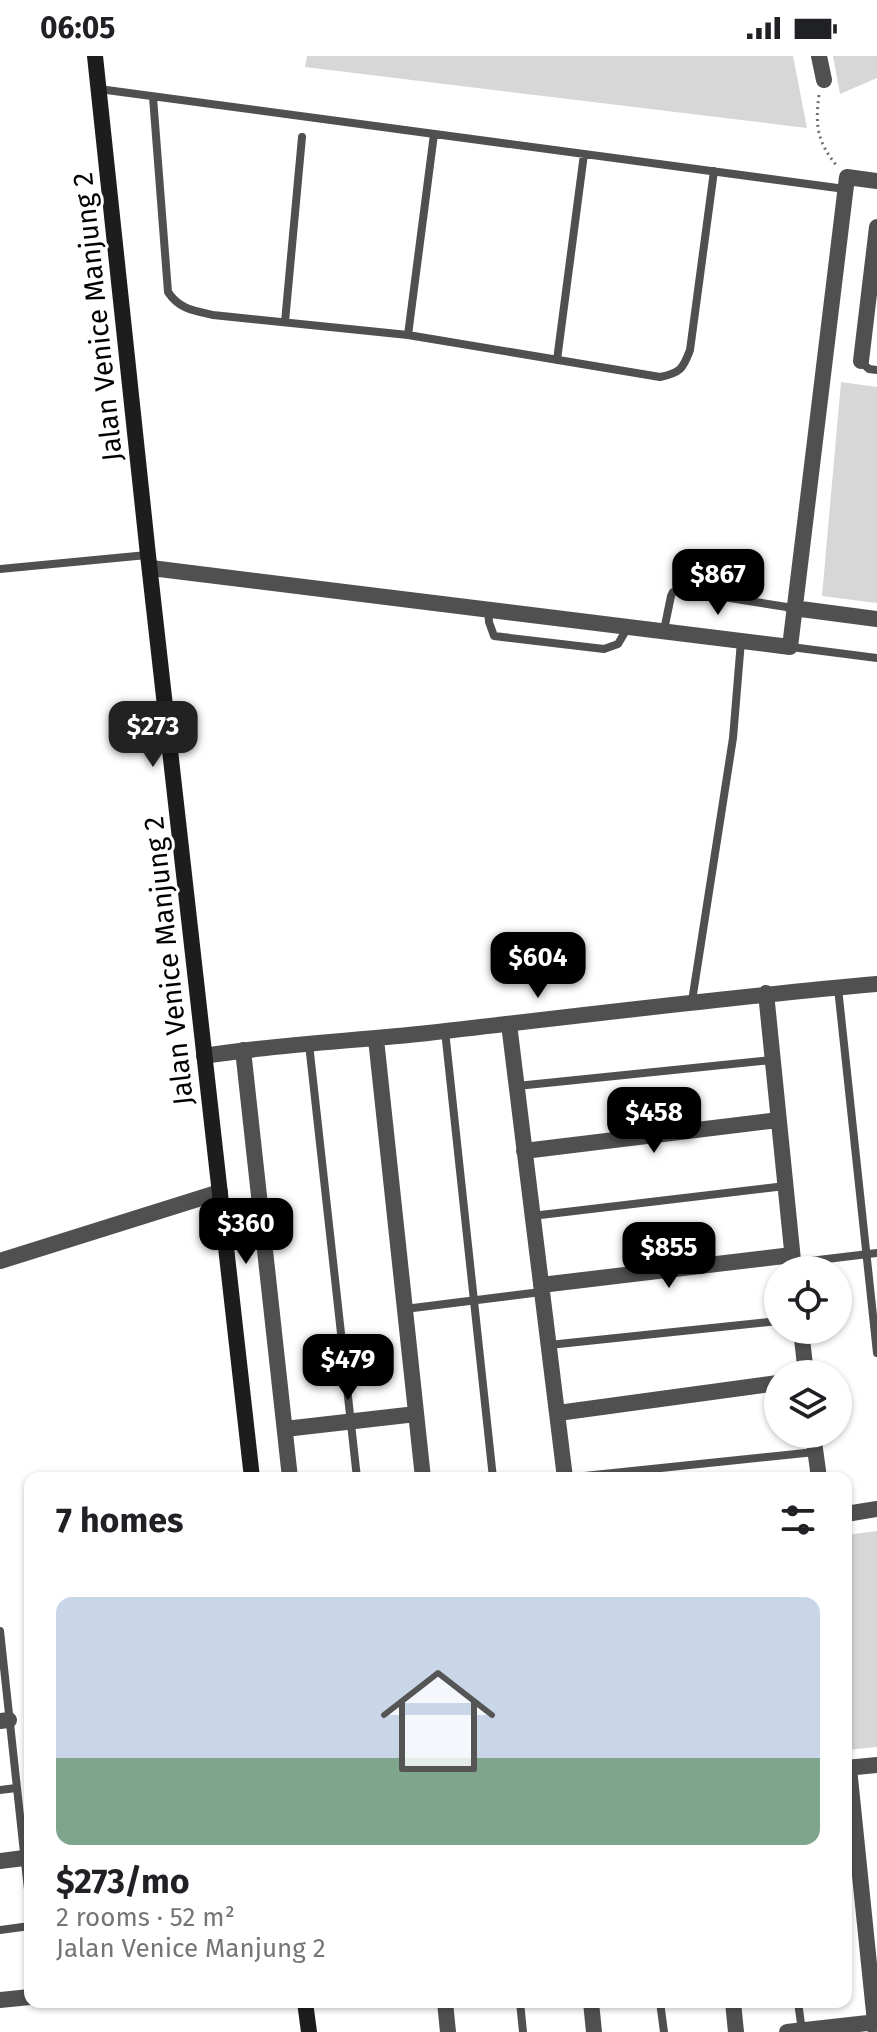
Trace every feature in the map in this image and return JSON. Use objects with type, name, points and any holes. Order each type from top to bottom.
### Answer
[{"type":"street","name":"Jalan Venice Manjung 2","points":[[95,56],[251,1472]]},
{"type":"street","points":[[819,56],[824,80]]},
{"type":"street","points":[[150,561],[488,609],[790,647],[846,183],[877,181]]},
{"type":"street","points":[[861,361],[877,227]]},
{"type":"street","points":[[793,608],[877,619]]},
{"type":"street","points":[[204,1056],[766,993],[877,984]]},
{"type":"street","points":[[766,993],[792,1256]]},
{"type":"street","points":[[509,1024],[564,1472]]},
{"type":"street","points":[[376,1039],[422,1472]]},
{"type":"street","points":[[243,1050],[289,1472]]},
{"type":"street","points":[[524,1151],[778,1120]]},
{"type":"street","points":[[0,1261],[220,1192]]},
{"type":"street","points":[[542,1288],[764,1266]]},
{"type":"street","points":[[558,1413],[764,1385]]},
{"type":"street","points":[[285,1429],[416,1414]]},
{"type":"street","points":[[815,1448],[818,1472]]},
{"type":"street","points":[[852,1513],[877,1509]]},
{"type":"street","points":[[852,1768],[877,1765]]},
{"type":"street","points":[[797,2032],[876,2026],[852,1805]]},
{"type":"street","points":[[0,1861],[24,1858]]},
{"type":"street","points":[[0,2000],[24,1998]]},
{"type":"street","points":[[306,2008],[309,2032]]},
{"type":"street","points":[[446,2008],[448,2032]]},
{"type":"street","points":[[592,2008],[594,2032]]},
{"type":"street","points":[[734,2008],[736,2032]]},
{"type":"lane","points":[[99,89],[714,171],[846,183]]},
{"type":"lane","points":[[153,97],[168,292],[174,301],[186,309],[213,315],[408,335],[660,377],[677,373],[690,350],[714,171]]},
{"type":"lane","points":[[408,335],[434,134]]},
{"type":"lane","points":[[285,322],[302,137]]},
{"type":"lane","points":[[557,360],[584,154]]},
{"type":"lane","points":[[861,361],[869,369],[877,370]]},
{"type":"lane","points":[[0,569],[150,561]]},
{"type":"lane","points":[[664,630],[671,596],[679,590],[793,608]]},
{"type":"lane","points":[[488,609],[494,636],[604,649],[618,644],[629,626]]},
{"type":"lane","points":[[692,1001],[733,738],[741,640]]},
{"type":"lane","points":[[790,647],[877,658]]},
{"type":"lane","points":[[838,987],[877,1353]]},
{"type":"lane","points":[[445,1031],[492,1472]]},
{"type":"lane","points":[[309,1044],[356,1472]]},
{"type":"lane","points":[[516,1086],[772,1060]]},
{"type":"lane","points":[[532,1216],[785,1186]]},
{"type":"lane","points":[[849,1256],[877,1253]]},
{"type":"lane","points":[[405,1309],[542,1288]]},
{"type":"lane","points":[[549,1345],[764,1322]]},
{"type":"lane","points":[[623,1472],[816,1452]]},
{"type":"lane","points":[[0,1631],[4,1721],[24,1858]]},
{"type":"lane","points":[[0,1790],[16,1788]]},
{"type":"lane","points":[[0,1930],[24,1927]]},
{"type":"lane","points":[[521,2008],[523,2032]]},
{"type":"lane","points":[[661,2008],[664,2032]]},
{"type":"lane","points":[[797,2032],[798,2008]]},
{"type":"path","points":[[824,80],[817,128],[825,151],[846,183]]},
{"type":"shaded area","points":[[307,56],[793,56],[807,128],[305,67]]},
{"type":"shaded area","points":[[833,56],[877,56],[877,78],[840,94]]},
{"type":"shaded area","points":[[841,382],[877,387],[877,603],[822,596]]},
{"type":"shaded area","points":[[877,1531],[877,1747],[852,1749],[852,1534]]}]
